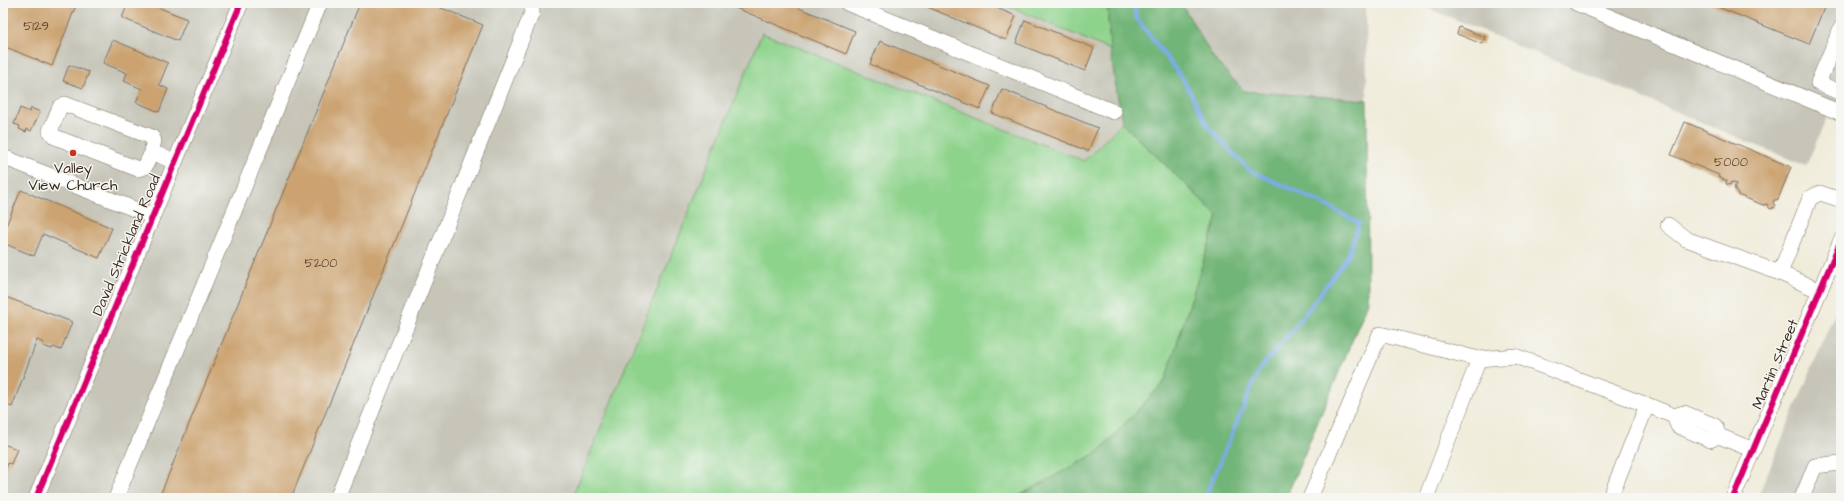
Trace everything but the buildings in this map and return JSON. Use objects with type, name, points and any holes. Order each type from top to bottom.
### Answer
[{"type":"street","name":"David Strickland Road","points":[[36,498],[241,3]]},
{"type":"street","points":[[116,498],[320,3]]},
{"type":"street","points":[[337,498],[532,13],[532,3]]},
{"type":"street","points":[[847,3],[1114,112]]},
{"type":"street","points":[[1576,3],[1841,114]]},
{"type":"street","points":[[1841,28],[1818,83],[1841,92]]},
{"type":"street","points":[[154,153],[150,156],[145,167],[138,169],[54,137],[50,131],[60,107],[65,104],[152,137],[154,142],[152,148],[154,153],[175,162]]},
{"type":"street","points":[[3,157],[152,216]]},
{"type":"street","points":[[1780,273],[1810,198],[1820,193],[1841,200]]},
{"type":"street","points":[[1668,225],[1686,239],[1780,273],[1820,291]]},
{"type":"street","name":"Martin Street","points":[[1733,498],[1841,240]]},
{"type":"street","points":[[1310,498],[1380,334],[1480,359],[1515,356],[1674,416],[1684,413],[1715,426],[1719,436],[1753,450]]},
{"type":"street","points":[[1426,498],[1480,359]]},
{"type":"street","points":[[1610,498],[1647,405]]},
{"type":"street","points":[[1802,498],[1815,466],[1841,463]]},
{"type":"shaded area","points":[[3,3],[1002,3],[1110,50],[1122,123],[1085,161],[762,33],[572,498],[3,498]]},
{"type":"shaded area","points":[[1181,3],[1366,3],[1367,100],[1244,91],[1214,59]]},
{"type":"shaded area","points":[[1416,3],[1841,3],[1841,104],[1834,101],[1806,166]]},
{"type":"shaded area","points":[[1841,299],[1841,498],[1757,498]]},
{"type":"green space","points":[[1002,3],[1107,3],[1110,50]]},
{"type":"green space","points":[[1107,3],[1181,3],[1214,59],[1244,91],[1367,100],[1368,303],[1286,498],[1015,498],[1098,452],[1165,381],[1218,216],[1122,123],[1110,50]]},
{"type":"green space","points":[[762,33],[1084,161],[1122,123],[1218,216],[1165,381],[1098,452],[1015,498],[572,498]]},
{"type":"waterway","points":[[1133,3],[1137,19],[1183,79],[1208,126],[1249,170],[1324,204],[1359,223],[1348,256],[1300,321],[1259,370],[1205,498]]},
{"type":"cycle path","points":[[36,498],[241,3]]},
{"type":"cycle path","points":[[1733,498],[1841,240]]},
{"type":"place","name":"Valley View Church","points":[[73,153]]}]
